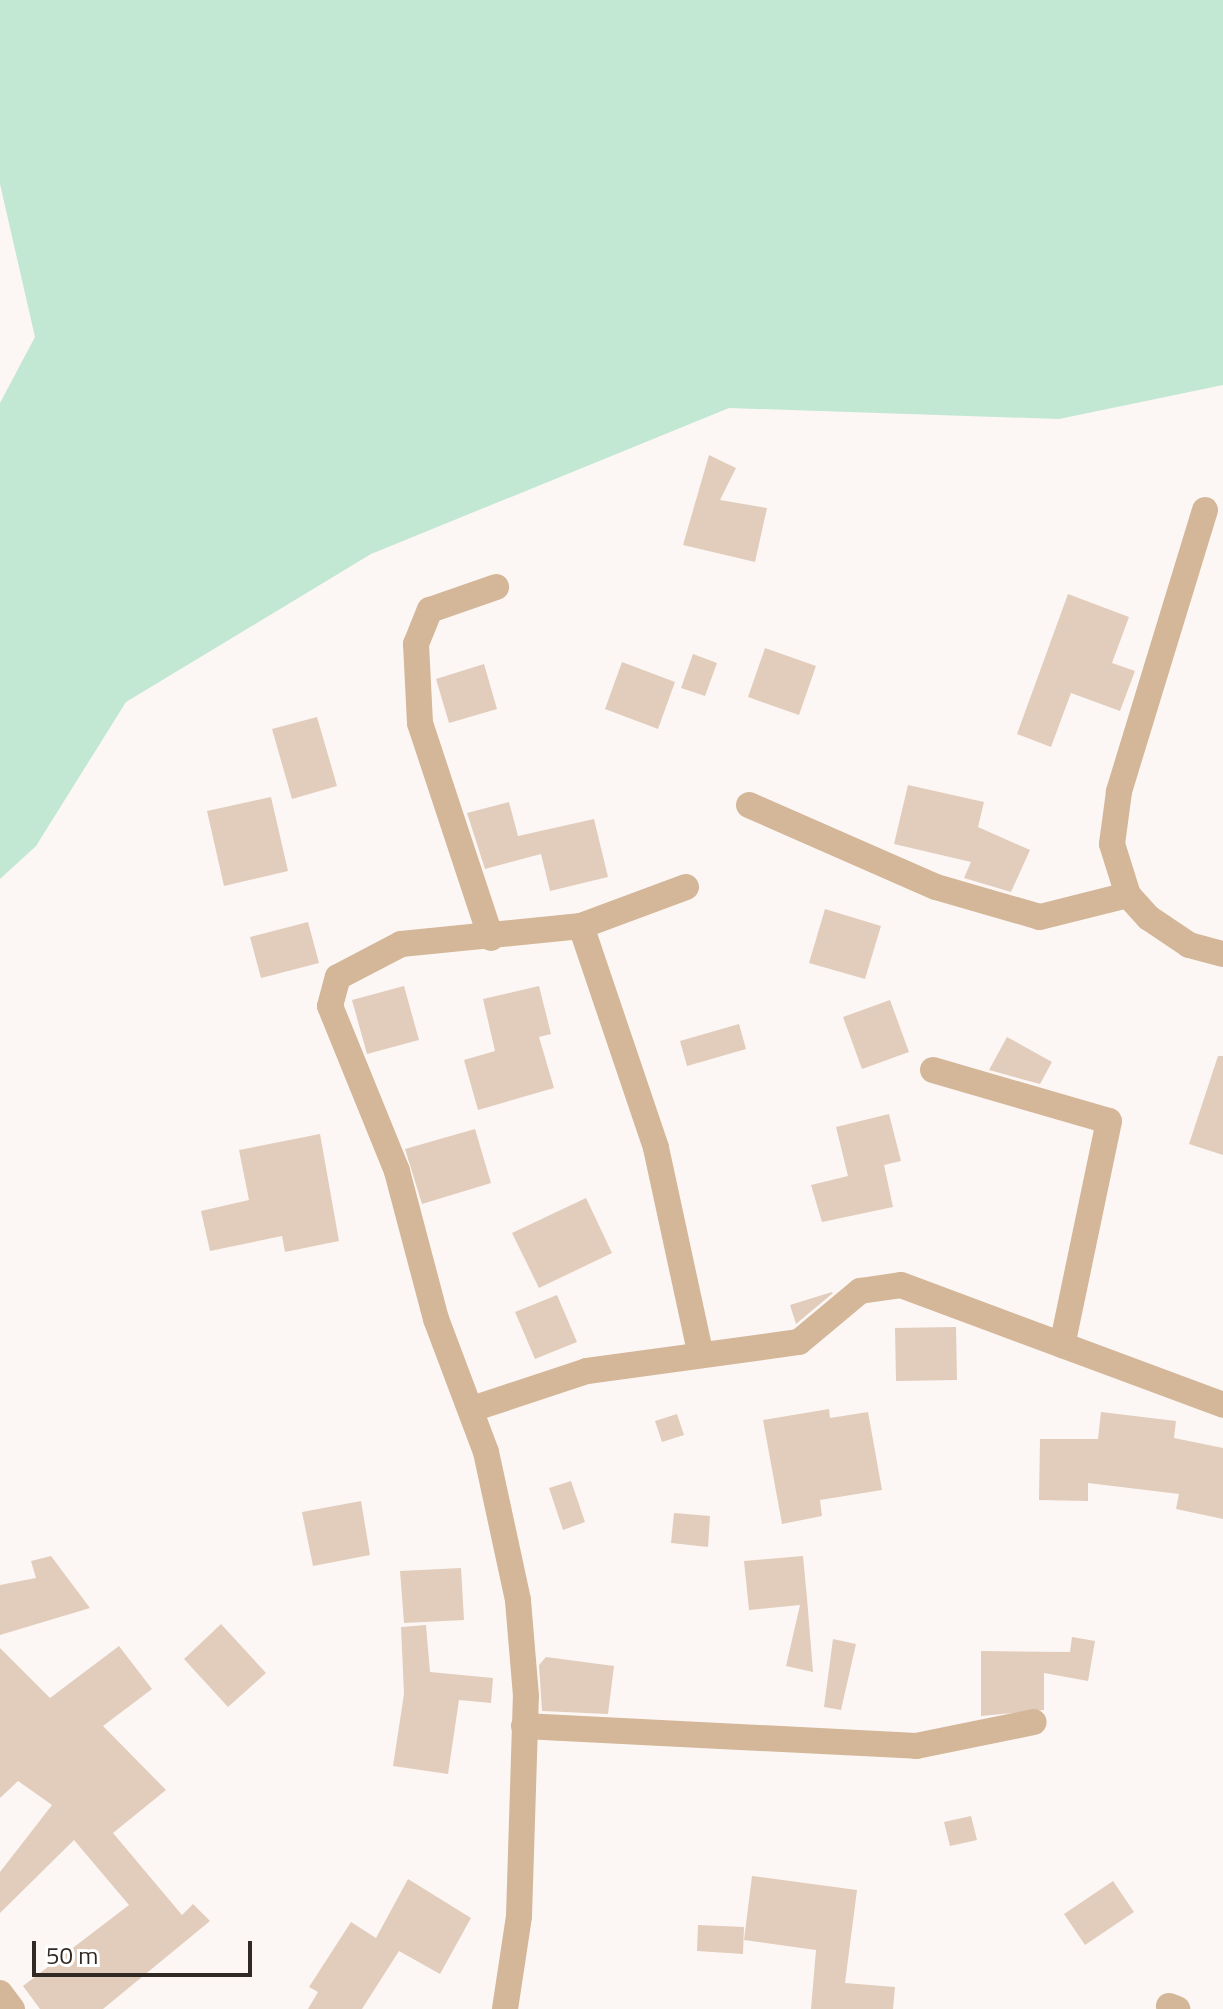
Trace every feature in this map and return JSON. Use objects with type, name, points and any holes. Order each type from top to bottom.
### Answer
[{"type":"street","points":[[1205,510],[1119,792],[1112,844],[1128,895],[1189,945],[1223,954]]},
{"type":"street","points":[[491,938],[420,723],[416,644],[430,610],[496,587]]},
{"type":"street","points":[[749,805],[936,887],[1040,917],[1128,895]]},
{"type":"street","points":[[505,2009],[519,1916],[524,1726],[518,1600],[472,1409],[436,1319],[397,1171],[330,1006],[338,977],[401,944],[491,938],[581,926],[686,887]]},
{"type":"street","points":[[581,926],[656,1148],[700,1351]]},
{"type":"street","points":[[933,1070],[1109,1121],[1062,1345]]},
{"type":"street","points":[[472,1409],[587,1371],[700,1351],[799,1342],[860,1291],[901,1285],[1223,1405]]},
{"type":"street","points":[[524,1726],[916,1746],[1034,1722]]},
{"type":"street","points":[[0,1993],[12,2009]]},
{"type":"green space","points":[[0,0],[1223,0],[1223,385],[1059,419],[729,408],[371,554],[126,702],[36,846],[0,879],[0,403],[35,337],[0,184]]},
{"type":"building","points":[[709,455],[736,468],[720,500],[767,508],[755,562],[683,545]]},
{"type":"building","points":[[1068,594],[1129,617],[1112,663],[1135,671],[1120,711],[1071,693],[1051,747],[1017,734]]},
{"type":"building","points":[[765,648],[816,666],[799,715],[748,697]]},
{"type":"building","points":[[693,654],[717,663],[705,696],[681,688]]},
{"type":"building","points":[[622,662],[675,682],[658,729],[605,709]]},
{"type":"building","points":[[484,664],[497,709],[449,723],[436,679]]},
{"type":"building","points":[[317,717],[337,786],[292,799],[272,729]]},
{"type":"building","points":[[908,785],[984,802],[978,827],[1030,850],[1011,892],[964,878],[971,862],[894,844]]},
{"type":"building","points":[[271,797],[288,871],[224,886],[207,811]]},
{"type":"building","points":[[509,802],[518,836],[594,819],[608,877],[550,891],[541,854],[485,869],[467,813]]},
{"type":"building","points":[[825,909],[881,926],[865,979],[809,963]]},
{"type":"building","points":[[308,922],[319,963],[261,978],[250,937]]},
{"type":"building","points":[[404,986],[419,1040],[367,1054],[352,1000]]},
{"type":"building","points":[[539,986],[551,1034],[539,1037],[554,1088],[478,1110],[464,1060],[495,1051],[483,999]]},
{"type":"building","points":[[890,1000],[909,1052],[862,1069],[843,1017]]},
{"type":"building","points":[[739,1024],[746,1049],[687,1066],[680,1041]]},
{"type":"building","points":[[1007,1037],[1052,1062],[1040,1084],[989,1070]]},
{"type":"building","points":[[1218,1056],[1223,1056],[1223,1155],[1189,1144]]},
{"type":"building","points":[[889,1114],[901,1161],[884,1165],[893,1207],[822,1222],[811,1185],[848,1176],[836,1127]]},
{"type":"building","points":[[475,1129],[491,1183],[422,1204],[405,1149]]},
{"type":"building","points":[[320,1134],[339,1241],[285,1252],[282,1236],[210,1251],[201,1211],[249,1200],[239,1150]]},
{"type":"building","points":[[586,1198],[612,1253],[539,1288],[512,1233]]},
{"type":"building","points":[[833,1293],[796,1324],[790,1305]]},
{"type":"building","points":[[557,1295],[577,1342],[535,1359],[515,1312]]},
{"type":"building","points":[[956,1327],[957,1380],[896,1381],[895,1328]]},
{"type":"building","points":[[829,1409],[830,1418],[868,1412],[882,1490],[820,1500],[822,1516],[782,1524],[763,1420]]},
{"type":"building","points":[[1101,1412],[1176,1421],[1174,1438],[1223,1448],[1223,1519],[1176,1509],[1179,1494],[1088,1483],[1088,1501],[1039,1500],[1040,1439],[1098,1439]]},
{"type":"building","points":[[677,1414],[684,1435],[662,1442],[655,1421]]},
{"type":"building","points":[[571,1481],[585,1522],[563,1530],[549,1488]]},
{"type":"building","points":[[361,1501],[370,1555],[313,1566],[302,1512]]},
{"type":"building","points":[[674,1513],[710,1516],[708,1547],[671,1543]]},
{"type":"building","points":[[51,1556],[90,1608],[0,1635],[0,1585],[36,1578],[31,1561]]},
{"type":"building","points":[[803,1556],[813,1672],[786,1666],[800,1605],[749,1610],[744,1561]]},
{"type":"building","points":[[461,1568],[464,1620],[404,1623],[400,1571]]},
{"type":"building","points":[[221,1624],[266,1673],[228,1707],[184,1659]]},
{"type":"building","points":[[426,1625],[430,1672],[493,1678],[491,1703],[459,1700],[448,1774],[393,1766],[404,1694],[401,1627]]},
{"type":"building","points":[[1072,1637],[1095,1641],[1088,1681],[1044,1673],[1044,1710],[981,1716],[981,1651],[1070,1652]]},
{"type":"building","points":[[833,1639],[856,1644],[841,1710],[824,1707]]},
{"type":"building","points":[[119,1646],[152,1689],[103,1726],[166,1790],[113,1833],[182,1915],[193,1904],[210,1921],[103,2009],[40,2009],[23,1986],[129,1905],[74,1840],[0,1913],[0,1872],[52,1805],[18,1781],[0,1798],[0,1648],[50,1698]]},
{"type":"building","points":[[546,1657],[614,1666],[608,1714],[542,1711],[539,1665]]},
{"type":"building","points":[[971,1816],[977,1840],[950,1846],[944,1822]]},
{"type":"building","points":[[752,1876],[857,1890],[845,1983],[895,1987],[893,2009],[811,2009],[816,1950],[744,1940]]},
{"type":"building","points":[[408,1879],[471,1918],[440,1974],[399,1951],[362,2009],[308,2009],[318,1992],[309,1987],[351,1922],[376,1938]]},
{"type":"building","points":[[1113,1881],[1134,1912],[1085,1945],[1064,1914]]},
{"type":"building","points":[[698,1925],[744,1927],[743,1954],[697,1951]]}]
